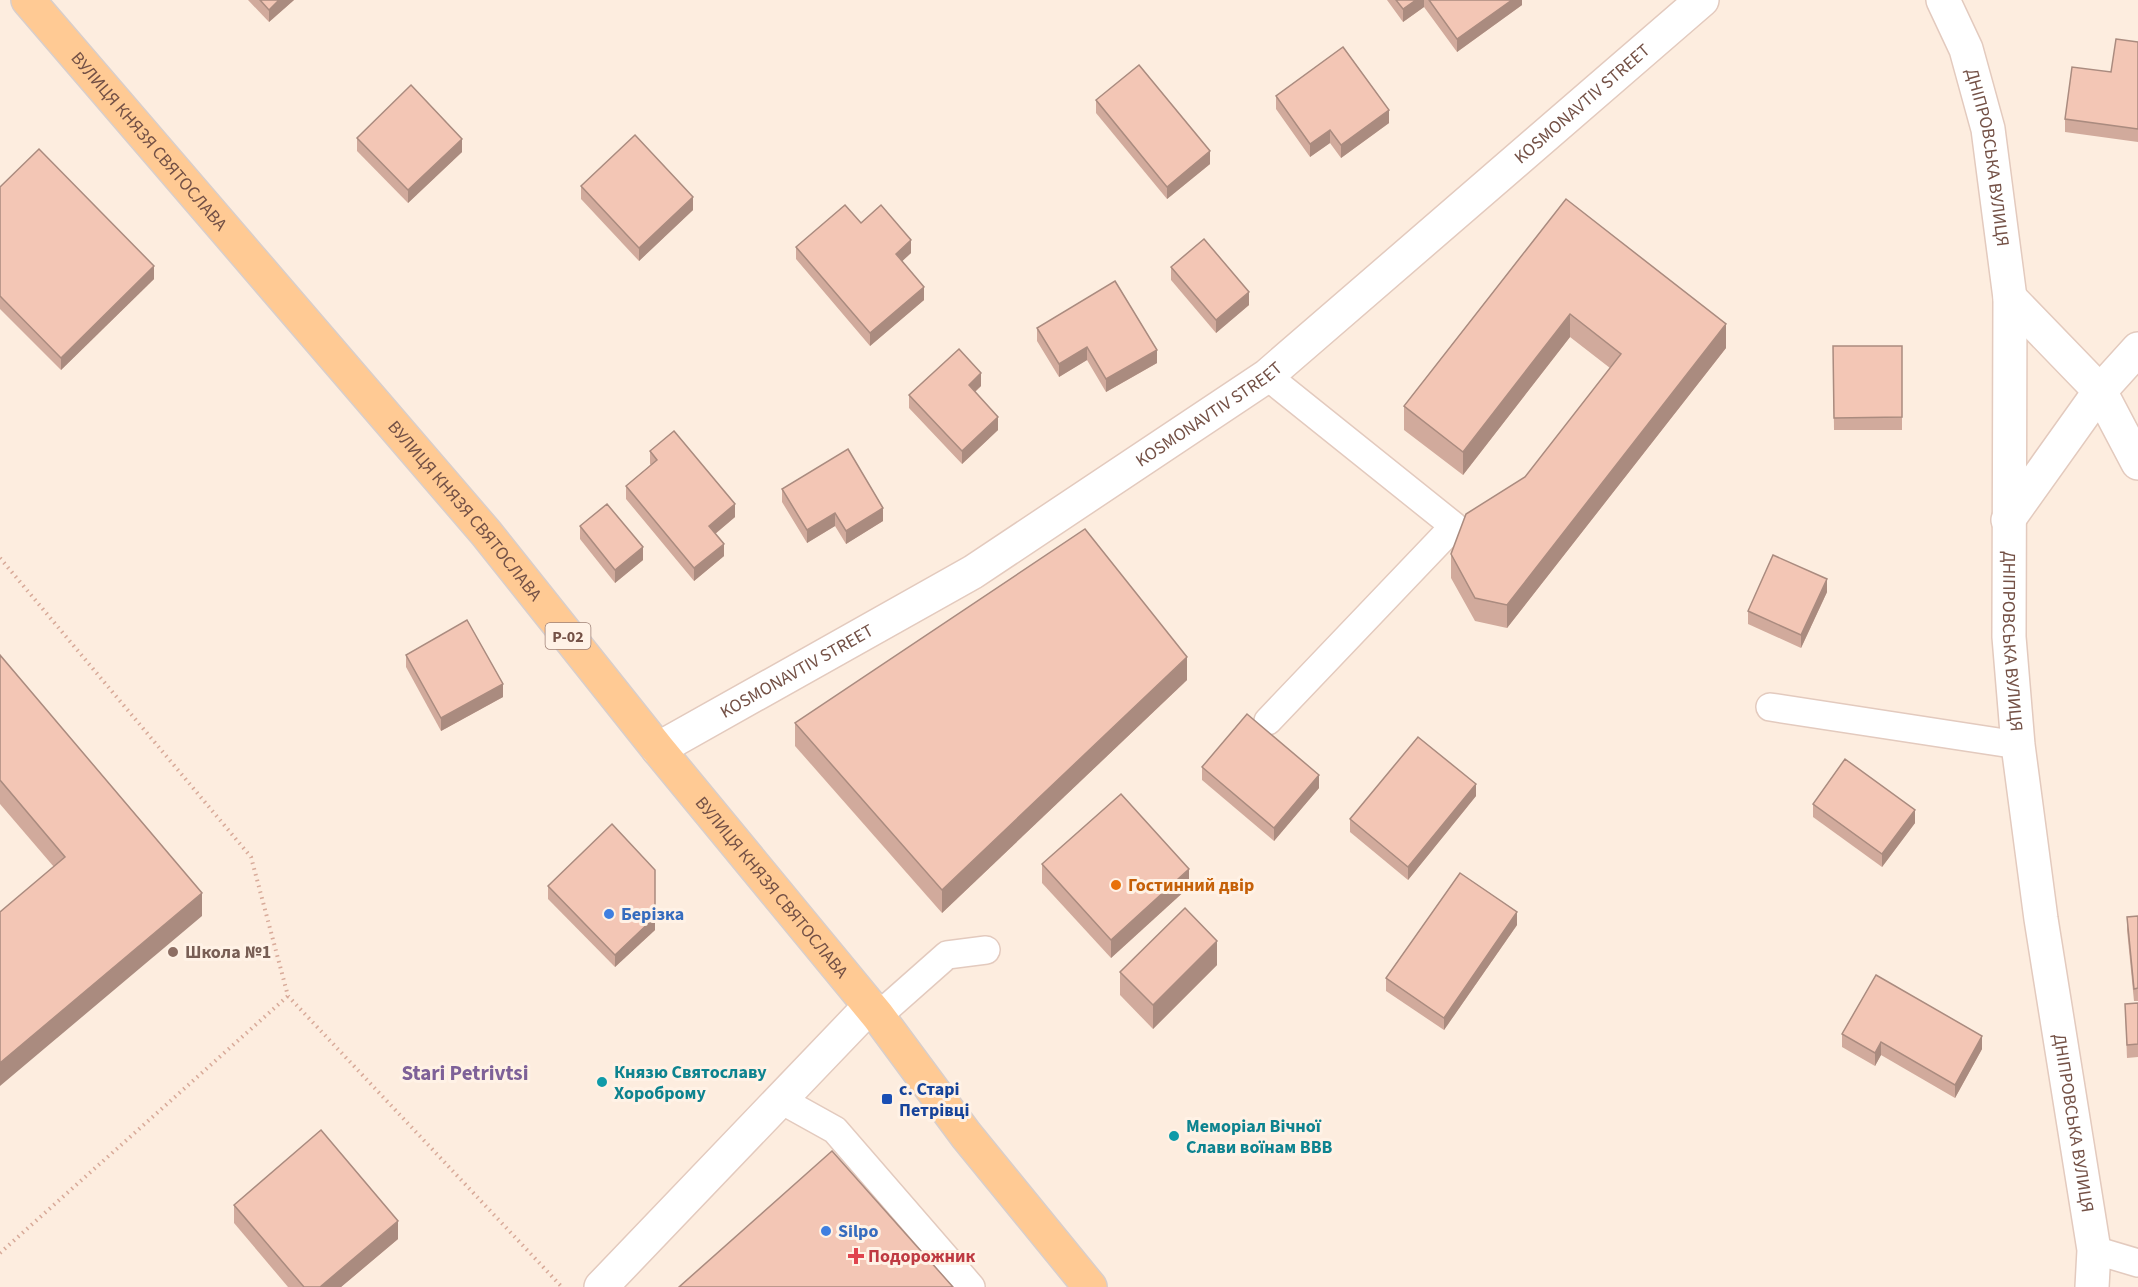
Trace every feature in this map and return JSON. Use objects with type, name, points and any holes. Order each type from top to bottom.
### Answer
[{"type":"main road","name":"ВУЛИЦЯ КНЯЗЯ СВЯТОСЛАВА","points":[[28,0],[486,533],[658,749],[874,1011],[966,1135],[1090,1287]]},
{"type":"street","name":"KOSMONAVTIV STREET","points":[[658,749],[973,572],[1267,375],[1702,0]]},
{"type":"street","name":"ДНІПРОВСЬКА ВУЛИЦЯ","points":[[1943,0],[1966,49],[1988,129],[2010,298],[2008,637],[2018,745],[2041,919],[2094,1250],[2092,1287]]},
{"type":"street","points":[[2010,298],[2100,391],[2138,463]]},
{"type":"street","points":[[2008,520],[2100,391],[2138,350]]},
{"type":"street","points":[[601,1287],[781,1100],[874,1011]]},
{"type":"lane","points":[[1267,375],[1454,526],[1268,720]]},
{"type":"lane","points":[[1770,707],[2018,745]]},
{"type":"lane","points":[[874,1011],[947,955],[986,950]]},
{"type":"lane","points":[[781,1100],[835,1130],[971,1287]]},
{"type":"lane","points":[[2094,1250],[2138,1263]]},
{"type":"path","points":[[0,558],[250,857],[288,996],[563,1287]]},
{"type":"path","points":[[0,1253],[288,996]]},
{"type":"building","points":[[260,0],[279,0],[269,10]]},
{"type":"building","points":[[1396,0],[1416,0],[1403,9]]},
{"type":"building","points":[[1429,0],[1512,0],[1457,39]]},
{"type":"building","points":[[2116,39],[2138,42],[2138,129],[2065,119],[2072,67],[2111,72]]},
{"type":"building","points":[[1343,47],[1389,110],[1341,145],[1330,130],[1310,144],[1276,96]]},
{"type":"building","points":[[1139,65],[1210,151],[1167,187],[1096,100]]},
{"type":"building","points":[[411,85],[462,139],[408,190],[357,138]]},
{"type":"building","points":[[635,135],[693,197],[639,248],[581,186]]},
{"type":"building","points":[[39,149],[154,266],[61,358],[0,296],[0,187]]},
{"type":"building","points":[[1566,199],[1726,324],[1507,605],[1475,598],[1451,554],[1466,514],[1525,477],[1621,354],[1570,314],[1463,452],[1404,406]]},
{"type":"building","points":[[845,205],[861,223],[881,205],[911,240],[896,254],[924,287],[870,333],[796,247]]},
{"type":"building","points":[[1204,239],[1249,292],[1216,320],[1171,267]]},
{"type":"building","points":[[1115,281],[1157,350],[1106,379],[1087,347],[1059,364],[1037,328]]},
{"type":"building","points":[[1833,346],[1902,346],[1902,417],[1834,418]]},
{"type":"building","points":[[959,349],[981,373],[969,385],[998,417],[962,451],[909,395]]},
{"type":"building","points":[[674,431],[735,504],[709,526],[724,544],[694,568],[626,486],[657,460],[650,451]]},
{"type":"building","points":[[848,449],[883,508],[846,531],[835,513],[807,530],[782,489]]},
{"type":"building","points":[[607,504],[643,547],[615,570],[580,526]]},
{"type":"building","points":[[1085,529],[1187,657],[942,890],[795,723]]},
{"type":"building","points":[[1773,555],[1827,579],[1801,635],[1748,611]]},
{"type":"building","points":[[467,620],[503,684],[441,718],[406,655]]},
{"type":"building","points":[[0,655],[202,893],[0,1063],[0,912],[65,857],[0,780]]},
{"type":"building","points":[[1247,714],[1319,775],[1274,828],[1202,767]]},
{"type":"building","points":[[1418,737],[1476,784],[1408,867],[1350,819]]},
{"type":"building","points":[[1845,759],[1915,810],[1882,854],[1813,804]]},
{"type":"building","name":"Гостинний двір","points":[[1121,794],[1189,869],[1111,940],[1042,864]]},
{"type":"building","name":"Берізка","points":[[612,824],[655,870],[655,917],[615,955],[548,886]]},
{"type":"building","points":[[1460,873],[1517,912],[1444,1018],[1386,978]]},
{"type":"building","points":[[1185,908],[1217,941],[1153,1005],[1120,972]]},
{"type":"building","points":[[2138,916],[2138,988],[2134,989],[2127,917]]},
{"type":"building","points":[[1876,975],[1982,1036],[1955,1085],[1881,1042],[1875,1053],[1842,1034]]},
{"type":"building","points":[[2138,1003],[2138,1044],[2127,1045],[2125,1004]]},
{"type":"building","points":[[321,1130],[398,1221],[320,1287],[304,1287],[234,1205]]},
{"type":"building","name":"Silpo","points":[[832,1151],[953,1287],[679,1287]]},
{"type":"place","name":"Гостинний двір","points":[[1116,885]]},
{"type":"place","name":"Берізка","points":[[609,914]]},
{"type":"place","name":"Школа №1","points":[[173,952]]},
{"type":"place","name":"Князю Святославу Хороброму","points":[[602,1082]]},
{"type":"place","name":"с. Старі Петрівці","points":[[887,1099]]},
{"type":"place","name":"Меморіал Вічної Слави воїнам ВВВ","points":[[1174,1136]]},
{"type":"place","name":"Silpo","points":[[826,1231]]},
{"type":"place","name":"Подорожник","points":[[856,1256]]},
{"type":"district","name":"Stari Petrivtsi","points":[[465,1073]]}]
